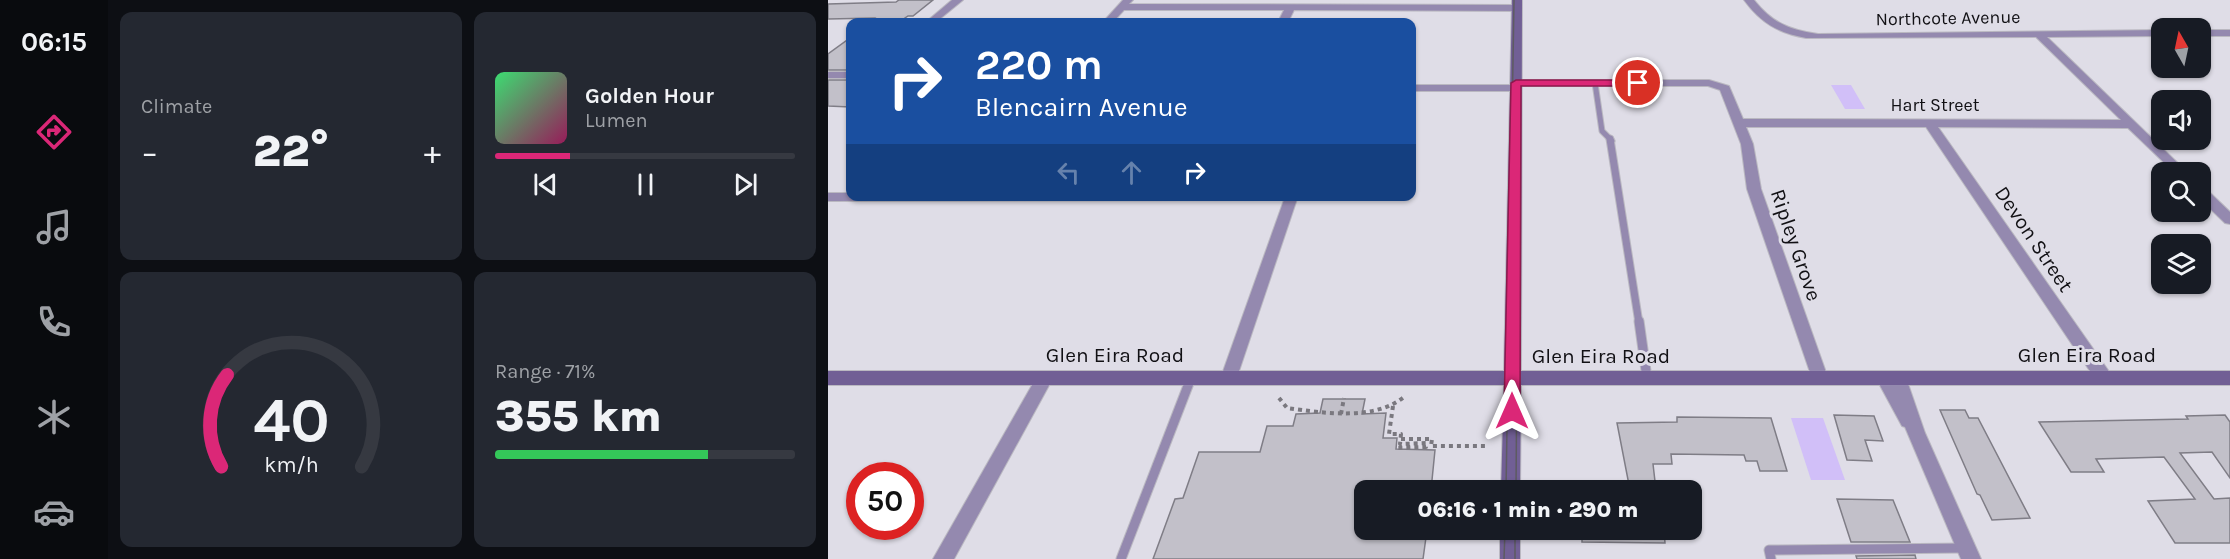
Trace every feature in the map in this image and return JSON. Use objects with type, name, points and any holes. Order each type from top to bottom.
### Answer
[{"type":"main road","points":[[1510,480],[1517,4]]},
{"type":"main road","name":"Glen Eira Road","points":[[828,378],[2104,378],[2227,381]]},
{"type":"main road","points":[[1510,540],[1510,559]]},
{"type":"street","points":[[936,18],[958,0]]},
{"type":"street","name":"Northcote Avenue","points":[[1749,0],[1764,20],[1789,33],[1818,37],[2151,33]]},
{"type":"street","points":[[1112,18],[1124,4],[1291,7],[1517,4]]},
{"type":"street","points":[[1285,18],[1291,7]]},
{"type":"street","points":[[2211,33],[2230,33]]},
{"type":"street","points":[[2038,34],[2171,162]]},
{"type":"street","points":[[828,75],[846,75]]},
{"type":"street","name":"Ripley Grove","points":[[1416,88],[1595,83],[1719,84],[1728,91],[1740,123],[1747,144],[1754,189],[1820,378]]},
{"type":"street","name":"Hart Street","points":[[1740,123],[2131,124]]},
{"type":"street","name":"Devon Street","points":[[1929,123],[2104,378]]},
{"type":"street","points":[[828,197],[846,197]]},
{"type":"street","points":[[1229,377],[1290,201]]},
{"type":"street","points":[[2211,202],[2230,220]]},
{"type":"street","points":[[943,559],[1045,378]]},
{"type":"street","points":[[1891,378],[1893,398],[1916,433],[1969,554]]},
{"type":"lane","points":[[1595,83],[1602,130],[1612,141],[1647,378]]},
{"type":"lane","points":[[1121,559],[1191,378]]},
{"type":"lane","points":[[1771,559],[1769,550],[1969,554]]},
{"type":"path","points":[[1279,398],[1287,408],[1341,412],[1377,411],[1393,406],[1404,397]]},
{"type":"path","points":[[1341,412],[1344,398]]},
{"type":"path","points":[[1393,406],[1388,437],[1401,434],[1400,444],[1426,443],[1426,447],[1396,448]]},
{"type":"path","points":[[1401,439],[1432,439],[1431,446],[1485,446]]},
{"type":"shaded area","points":[[1831,85],[1851,85],[1865,109],[1845,109]]},
{"type":"shaded area","points":[[1791,418],[1823,418],[1845,480],[1811,480]]},
{"type":"building","points":[[899,0],[933,0],[913,16],[905,18],[828,19],[828,4],[896,2]]},
{"type":"building","points":[[846,41],[846,70],[828,70],[828,54]]},
{"type":"building","points":[[828,80],[846,80],[846,107],[828,106]]},
{"type":"building","points":[[1323,399],[1365,399],[1362,414],[1386,413],[1383,438],[1397,438],[1396,449],[1435,450],[1432,480],[1354,480],[1354,540],[1426,540],[1423,559],[1153,559],[1175,499],[1183,498],[1199,452],[1260,452],[1267,426],[1293,426],[1296,414],[1320,413]]},
{"type":"building","points":[[1940,410],[1965,410],[1969,418],[1978,418],[2030,518],[1992,520],[1980,495],[1977,494]]},
{"type":"building","points":[[1834,415],[1874,416],[1883,441],[1865,440],[1872,461],[1847,460]]},
{"type":"building","points":[[2225,415],[2230,422],[2230,478],[2212,452],[2180,453],[2214,499],[2230,498],[2230,543],[2175,543],[2148,501],[2195,499],[2164,457],[2096,459],[2104,472],[2071,472],[2039,422],[2188,419],[2186,416]]},
{"type":"building","points":[[1677,417],[1771,418],[1787,471],[1760,471],[1757,461],[1746,461],[1744,455],[1671,454],[1672,464],[1653,464],[1655,480],[1628,480],[1617,423],[1677,422]]},
{"type":"building","points":[[1837,499],[1893,500],[1910,542],[1851,542]]},
{"type":"building","points":[[1582,540],[1665,540],[1665,543],[1582,542]]},
{"type":"building","points":[[1915,555],[1916,559],[1857,559],[1856,556]]},
{"type":"tram line","points":[[1506,480],[1514,0]]},
{"type":"tram line","points":[[1516,480],[1517,354]]},
{"type":"tram line","points":[[1504,559],[1505,540]]},
{"type":"tram line","points":[[1515,540],[1515,559]]},
{"type":"route","points":[[1512,411],[1516,83],[1638,83]]}]
